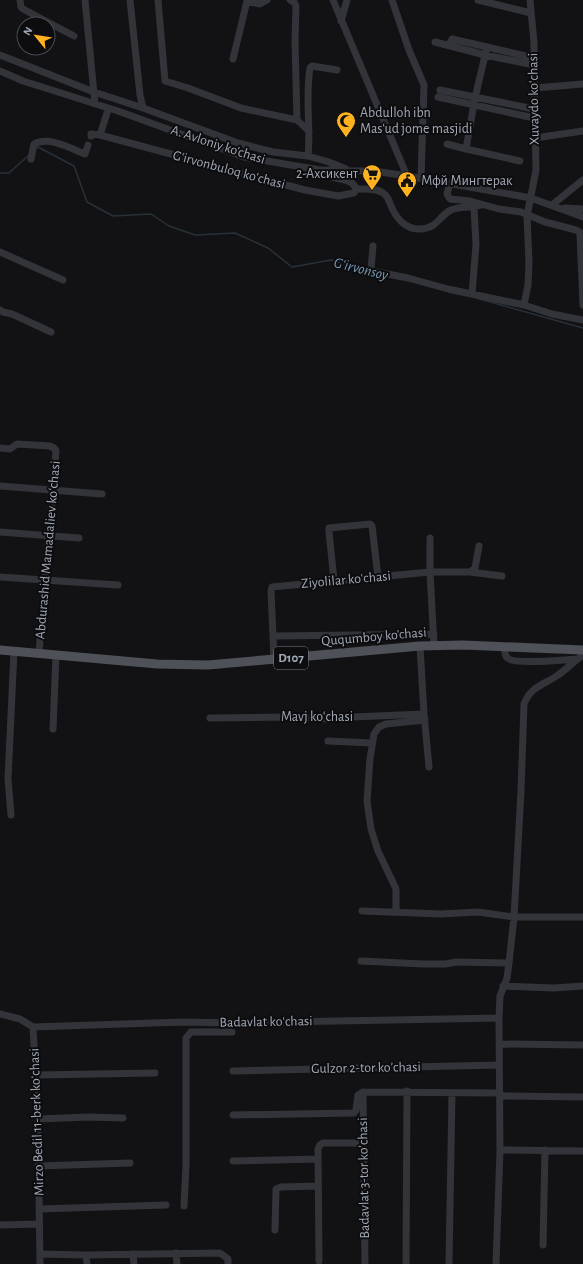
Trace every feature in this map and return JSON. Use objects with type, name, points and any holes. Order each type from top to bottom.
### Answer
[{"type":"main road","name":"Ququmboy ko'chasi","points":[[0,650],[157,664],[208,665],[420,646],[463,645],[583,650]]},
{"type":"street","points":[[20,0],[23,10],[74,36]]},
{"type":"street","points":[[85,0],[94,104]]},
{"type":"street","points":[[130,0],[140,95],[143,108]]},
{"type":"street","points":[[158,0],[165,81],[241,108],[296,120],[309,131]]},
{"type":"street","points":[[233,59],[246,0],[260,4],[267,0]]},
{"type":"street","points":[[290,0],[294,2],[296,6],[294,41],[296,120]]},
{"type":"street","points":[[333,0],[407,176]]},
{"type":"street","points":[[341,21],[347,0]]},
{"type":"street","points":[[392,0],[409,50],[424,85],[421,178]]},
{"type":"street","points":[[478,0],[531,13]]},
{"type":"street","name":"Xuvaydo koʻchasi","points":[[530,0],[535,88],[534,118],[536,170],[531,198]]},
{"type":"street","points":[[435,42],[486,51],[534,62]]},
{"type":"street","points":[[466,149],[486,51]]},
{"type":"street","points":[[0,55],[94,92],[143,108],[238,143],[273,152],[308,156],[329,162],[348,170]]},
{"type":"street","points":[[308,156],[309,131],[307,98],[311,67],[337,70]]},
{"type":"street","name":"A. Avloniy ko‘chasi","points":[[0,71],[23,81],[94,104],[244,157],[328,170],[374,171],[421,178],[531,198],[583,217]]},
{"type":"street","points":[[535,88],[583,84]]},
{"type":"street","points":[[440,90],[534,109]]},
{"type":"street","points":[[438,97],[534,118]]},
{"type":"street","points":[[100,135],[107,113]]},
{"type":"street","points":[[535,138],[583,131]]},
{"type":"street","name":"Gʻirvonbuloq koʻchasi","points":[[91,136],[91,134],[100,135],[305,190],[338,196],[353,194],[356,189]]},
{"type":"street","points":[[31,159],[34,144],[37,142],[54,142],[85,154],[88,145]]},
{"type":"street","points":[[447,144],[520,161]]},
{"type":"street","name":"Gʻirvonbuloq koʻchasi","points":[[328,170],[332,178],[346,181],[354,185],[356,189],[378,191],[383,193],[388,198],[398,219],[411,228],[421,229],[430,227],[440,221],[453,209],[484,205]]},
{"type":"street","points":[[552,205],[583,180]]},
{"type":"street","name":"Gʻirvonbuloq koʻchasi","points":[[450,184],[447,194],[450,199],[470,201],[499,209],[521,212],[527,216],[576,230],[582,234],[583,304]]},
{"type":"street","points":[[524,305],[528,284],[529,263],[527,216],[531,198]]},
{"type":"street","points":[[472,294],[476,245],[474,207]]},
{"type":"street","points":[[560,208],[583,209]]},
{"type":"street","points":[[373,246],[371,270],[524,305],[552,314],[583,320]]},
{"type":"street","points":[[0,252],[62,280]]},
{"type":"street","points":[[0,310],[51,332]]},
{"type":"street","name":"Abdurashid Mamadaliev koʻchasi","points":[[0,448],[10,449],[17,444],[50,446],[56,451],[39,653]]},
{"type":"street","points":[[0,486],[102,494]]},
{"type":"street","points":[[334,580],[329,532],[330,528],[370,524],[372,526],[378,577]]},
{"type":"street","points":[[0,532],[79,538]]},
{"type":"street","points":[[430,538],[430,572],[434,646]]},
{"type":"street","points":[[470,572],[475,568],[479,546]]},
{"type":"street","name":"Ziyolilar koʻchasi","points":[[273,636],[272,587],[430,572],[470,572],[502,576]]},
{"type":"street","points":[[0,577],[118,586]]},
{"type":"street","points":[[274,660],[273,636],[434,634]]},
{"type":"street","points":[[420,646],[424,717],[429,767]]},
{"type":"street","points":[[505,647],[504,652],[506,657],[511,660],[527,664],[580,657]]},
{"type":"street","points":[[11,815],[8,779],[14,651]]},
{"type":"street","points":[[53,729],[56,655]]},
{"type":"street","points":[[496,1264],[500,1150],[500,996],[509,963],[514,917],[524,704],[527,696],[533,690],[558,675],[580,657]]},
{"type":"street","name":"Mavj koʻchasi","points":[[210,718],[286,717],[331,719],[353,717],[424,717]]},
{"type":"street","points":[[396,912],[396,889],[374,840],[367,801],[372,743],[376,730],[382,725],[424,717]]},
{"type":"street","name":"Mavj koʻchasi","points":[[328,741],[372,743]]},
{"type":"street","points":[[362,911],[441,914],[478,912],[514,917],[571,918],[583,916]]},
{"type":"street","points":[[361,961],[423,964],[446,964],[456,962],[509,963]]},
{"type":"street","points":[[503,986],[554,988],[583,986]]},
{"type":"street","points":[[0,1014],[20,1019],[33,1027]]},
{"type":"street","name":"Badavlat koʻchasi","points":[[33,1027],[183,1022],[232,1023],[499,1018]]},
{"type":"street","name":"Mirzo Bedil 11-berk koʻchasi","points":[[33,1027],[38,1120],[40,1264]]},
{"type":"street","points":[[184,1206],[186,1165],[186,1038],[191,1032],[232,1032]]},
{"type":"street","points":[[499,1044],[583,1045]]},
{"type":"street","name":"Gulzor 2-tor koʼchasi","points":[[233,1071],[499,1065]]},
{"type":"street","points":[[36,1075],[155,1073]]},
{"type":"street","points":[[233,1115],[354,1113],[356,1110],[358,1095],[363,1092],[407,1091],[499,1093],[503,1096],[583,1097]]},
{"type":"street","points":[[406,1264],[407,1091]]},
{"type":"street","name":"Badavlat 3-tor koʼchasi","points":[[363,1092],[365,1264]]},
{"type":"street","points":[[449,1264],[452,1093]]},
{"type":"street","points":[[38,1120],[123,1118]]},
{"type":"street","points":[[319,1261],[318,1149],[320,1145],[323,1144],[363,1143]]},
{"type":"street","points":[[500,1150],[583,1151]]},
{"type":"street","points":[[543,1245],[545,1150]]},
{"type":"street","points":[[233,1161],[318,1159]]},
{"type":"street","points":[[38,1166],[130,1163]]},
{"type":"street","points":[[275,1230],[276,1189],[318,1186]]},
{"type":"street","points":[[40,1209],[166,1205]]},
{"type":"street","points":[[0,1225],[39,1224]]},
{"type":"street","points":[[176,1253],[177,1264]]},
{"type":"street","points":[[40,1254],[86,1256],[220,1253],[228,1260],[228,1264]]},
{"type":"street","points":[[133,1254],[134,1264]]},
{"type":"street","points":[[86,1256],[87,1264]]},
{"type":"waterway","name":"G‘irvonsoy","points":[[37,148],[38,147],[74,166],[87,202],[113,216],[151,214],[169,226],[195,235],[235,233],[268,248],[292,267],[331,260],[369,272]]},
{"type":"waterway","name":"G‘irvonsoy","points":[[0,173],[9,173],[29,155]]},
{"type":"waterway","name":"G‘irvonsoy","points":[[476,298],[583,328]]},
{"type":"place","name":"Abdulloh ibn Mas‘ud jome masjidi","points":[[346,138]]},
{"type":"place","name":"2-Ахсикент","points":[[372,191]]},
{"type":"place","name":"Мфй Мингтерак","points":[[407,198]]}]
